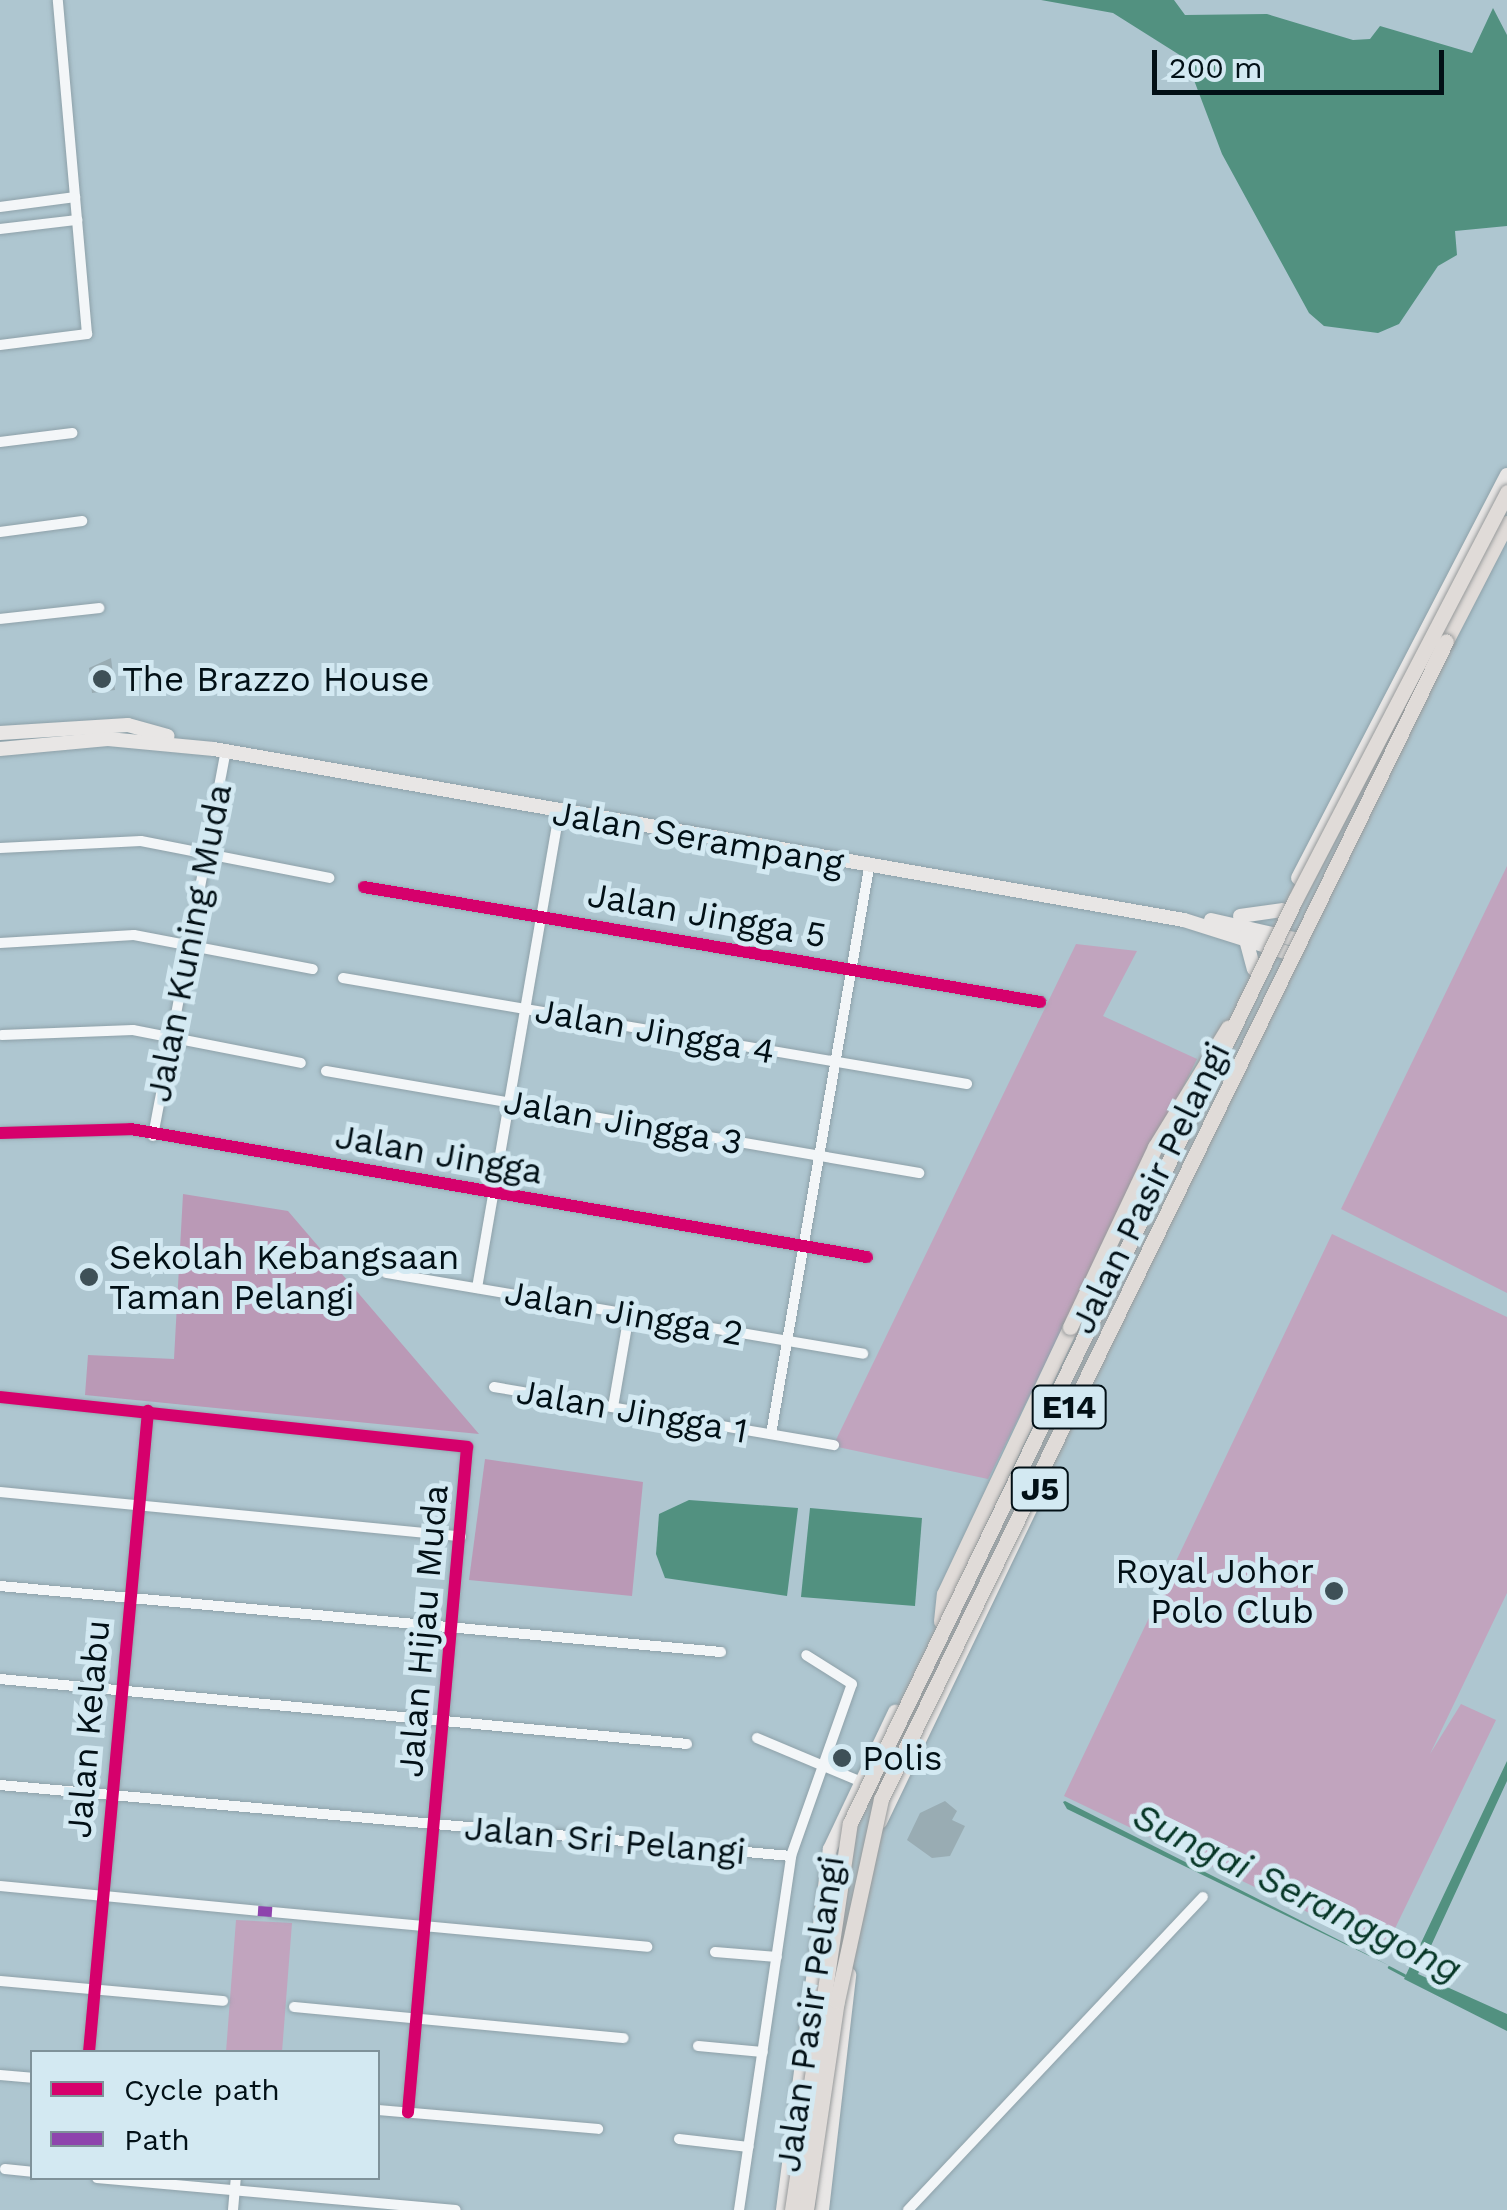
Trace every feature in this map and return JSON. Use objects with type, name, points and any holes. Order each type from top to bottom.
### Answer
[{"type":"highway","name":"E14","points":[[792,2210],[850,1823],[1238,1018],[1507,492]]},
{"type":"highway","name":"E14","points":[[806,2210],[858,1885],[881,1799],[1302,926],[1507,523]]},
{"type":"highway","points":[[940,1621],[944,1594],[1154,1147],[1213,1045],[1238,1018]]},
{"type":"main road","name":"Jalan Pasir Pelangi","points":[[783,2210],[826,1872],[860,1781],[1282,910],[1507,475]]},
{"type":"main road","name":"Jalan Pasir Pelangi","points":[[822,2210],[866,1867],[892,1795],[1291,954],[1507,538]]},
{"type":"main road","name":"Jalan Serampang","points":[[0,733],[128,726],[220,750],[559,814],[1184,920],[1244,935],[1298,940]]},
{"type":"main road","name":"Jalan Serampang","points":[[0,749],[108,739],[220,750]]},
{"type":"main road","points":[[1220,920],[1282,910]]},
{"type":"main road","name":"Jalan Serampang","points":[[1184,920],[1220,920],[1270,936],[1291,954]]},
{"type":"main road","points":[[1244,935],[1254,970]]},
{"type":"street","points":[[0,345],[87,334],[58,0]]},
{"type":"street","points":[[0,207],[75,198]]},
{"type":"street","points":[[0,229],[77,220]]},
{"type":"street","points":[[0,442],[72,433]]},
{"type":"street","points":[[0,532],[82,521]]},
{"type":"street","points":[[0,620],[99,608]]},
{"type":"street","name":"Jalan Kuning Muda","points":[[152,1136],[220,750]]},
{"type":"street","points":[[477,1288],[559,814]]},
{"type":"street","points":[[0,848],[121,839],[329,878]]},
{"type":"street","name":"Jalan Jingga 1","points":[[771,1434],[869,868]]},
{"type":"street","name":"Jalan Jingga 5","points":[[364,886],[1040,1002]]},
{"type":"street","points":[[0,942],[120,934],[313,969]]},
{"type":"street","name":"Jalan Jingga 4","points":[[343,978],[967,1084]]},
{"type":"street","points":[[2,1034],[108,1029],[301,1063]]},
{"type":"street","name":"Jalan Jingga 3","points":[[326,1072],[920,1172]]},
{"type":"street","name":"Jalan Jingga","points":[[0,1133],[117,1127],[867,1258]]},
{"type":"street","name":"Jalan Jingga 2","points":[[386,1272],[862,1354]]},
{"type":"street","points":[[613,1408],[629,1314]]},
{"type":"street","name":"Jalan Jingga 1","points":[[494,1387],[834,1445]]},
{"type":"street","name":"Jalan Hijau Muda","points":[[0,1397],[460,1441],[469,1452],[408,2112]]},
{"type":"street","name":"Jalan Kelabu","points":[[89,2050],[148,1411]]},
{"type":"street","points":[[0,1492],[461,1536]]},
{"type":"street","points":[[0,1586],[721,1652]]},
{"type":"street","points":[[739,2210],[791,1856],[820,1765],[852,1684],[806,1655]]},
{"type":"street","points":[[0,1679],[687,1744]]},
{"type":"street","points":[[757,1738],[892,1795]]},
{"type":"street","name":"Jalan Sri Pelangi","points":[[0,1785],[791,1856]]},
{"type":"street","points":[[0,1886],[258,1911]]},
{"type":"street","points":[[908,2210],[1203,1897]]},
{"type":"street","points":[[272,1912],[648,1947]]},
{"type":"street","points":[[715,1952],[777,1957]]},
{"type":"street","points":[[0,1980],[224,2001]]},
{"type":"street","points":[[294,2007],[624,2038]]},
{"type":"street","points":[[698,2046],[762,2052]]},
{"type":"street","points":[[0,2075],[30,2078]]},
{"type":"street","points":[[380,2110],[598,2129]]},
{"type":"street","points":[[679,2139],[748,2147]]},
{"type":"street","points":[[4,2169],[30,2172]]},
{"type":"street","points":[[143,2180],[235,2184],[456,2210]]},
{"type":"street","points":[[232,2210],[235,2184]]},
{"type":"shaded area","points":[[1041,0],[1174,0],[1185,15],[1267,14],[1353,40],[1370,39],[1380,26],[1472,53],[1493,8],[1507,35],[1507,226],[1455,231],[1457,255],[1438,266],[1399,324],[1378,333],[1324,326],[1309,313],[1222,154],[1186,59],[1113,13]]},
{"type":"shaded area","points":[[1507,866],[1507,1293],[1341,1209]]},
{"type":"shaded area","points":[[1076,944],[1137,951],[1103,1016],[1197,1059],[988,1479],[833,1446]]},
{"type":"shaded area","points":[[183,1194],[288,1211],[479,1434],[85,1395],[88,1355],[174,1359]]},
{"type":"shaded area","name":"Royal Johor Polo Club","points":[[1332,1234],[1507,1317],[1507,1593],[1430,1754],[1461,1704],[1496,1720],[1385,1949],[1064,1796]]},
{"type":"shaded area","points":[[485,1459],[643,1482],[632,1596],[469,1580]]},
{"type":"shaded area","points":[[689,1500],[798,1508],[787,1596],[665,1578],[656,1554],[659,1514]]},
{"type":"shaded area","points":[[810,1508],[922,1518],[915,1606],[801,1597]]},
{"type":"shaded area","points":[[1507,1761],[1507,1781],[1418,1974],[1507,2014],[1507,2031],[1404,1979]]},
{"type":"shaded area","points":[[1065,1801],[1390,1966],[1067,1809]]},
{"type":"shaded area","points":[[236,1920],[292,1923],[282,2050],[226,2050]]},
{"type":"building","name":"The Brazzo House","points":[[111,658],[115,690],[92,693],[89,668]]},
{"type":"building","points":[[945,1801],[957,1811],[952,1820],[965,1826],[950,1856],[932,1858],[907,1840],[920,1813]]},
{"type":"waterway","name":"Sungai Seranggong","points":[[1389,1967],[1404,1975]]},
{"type":"marked path","points":[[258,1911],[272,1912]]},
{"type":"cycle path","points":[[364,887],[1040,1002]]},
{"type":"cycle path","points":[[0,1133],[131,1129],[867,1257]]},
{"type":"cycle path","points":[[0,1397],[467,1447],[408,2112]]},
{"type":"cycle path","points":[[89,2050],[148,1411]]},
{"type":"place","name":"The Brazzo House","points":[[102,679]]},
{"type":"place","name":"Sekolah Kebangsaan Taman Pelangi","points":[[89,1277]]},
{"type":"place","name":"Royal Johor Polo Club","points":[[1334,1591]]},
{"type":"place","name":"Polis","points":[[842,1758]]}]
